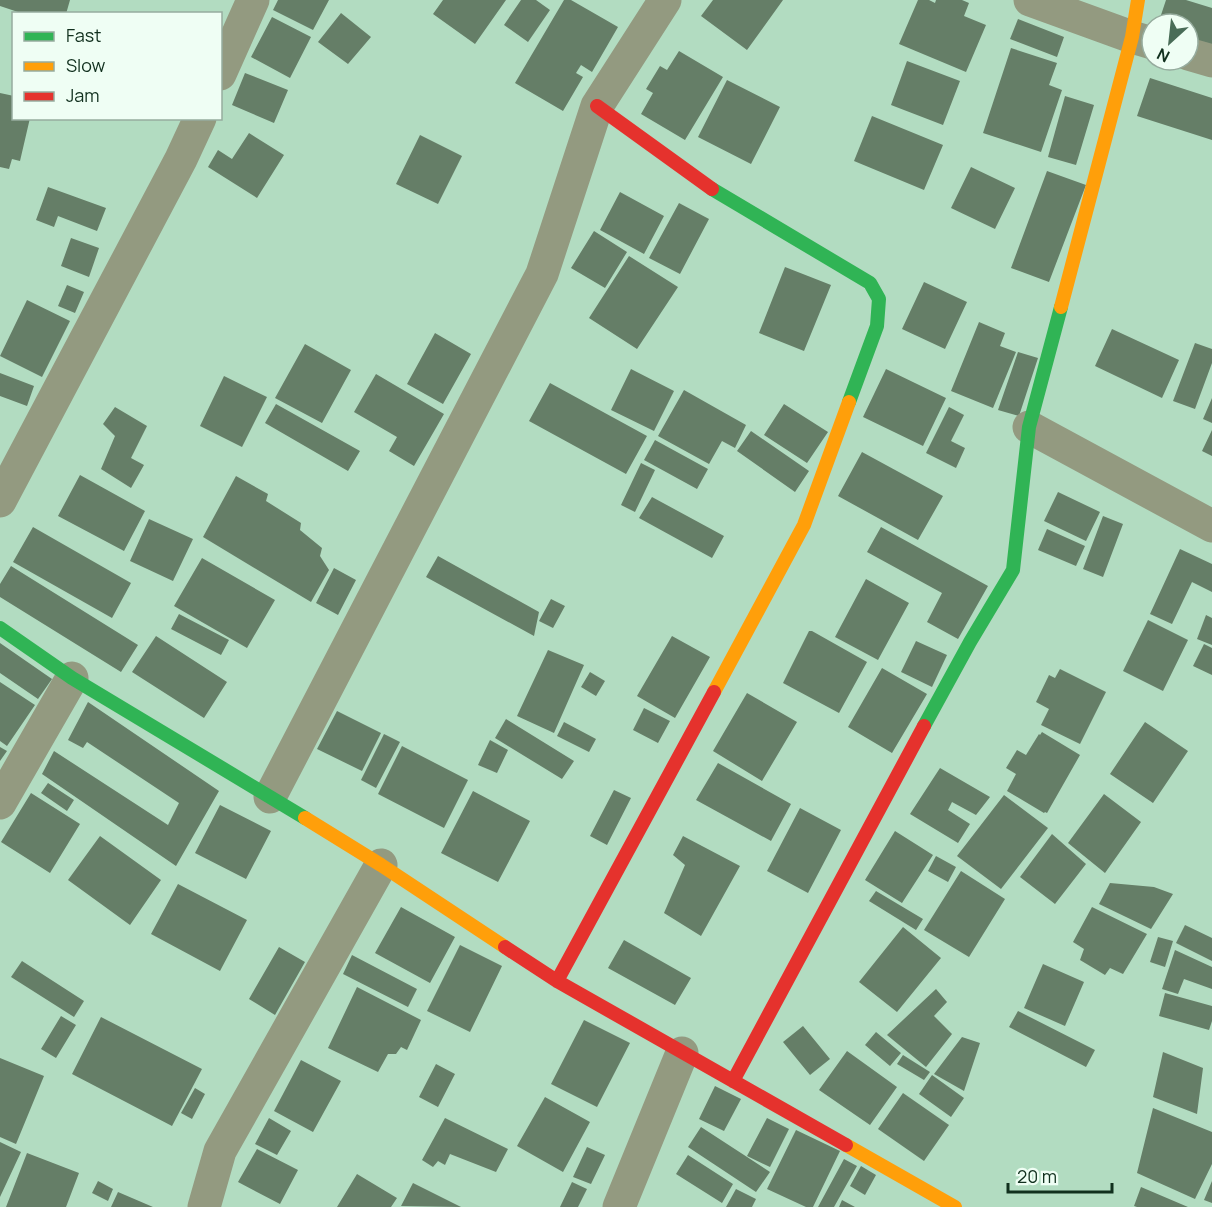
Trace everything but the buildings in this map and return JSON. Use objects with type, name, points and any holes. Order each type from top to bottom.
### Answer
[{"type":"street","points":[[222,70],[253,0]]},
{"type":"street","points":[[270,796],[542,274],[597,106],[665,0]]},
{"type":"street","points":[[1030,0],[1140,39]]},
{"type":"street","points":[[1138,0],[1140,20]]},
{"type":"street","points":[[733,1081],[970,642],[1013,570],[1029,427],[1140,47]]},
{"type":"street","points":[[557,981],[804,525],[877,326],[879,299],[870,283],[707,186],[597,106]]},
{"type":"street","points":[[0,501],[181,159],[199,120]]},
{"type":"street","points":[[1029,427],[1212,526]]},
{"type":"street","points":[[0,628],[72,678],[381,865],[557,981],[955,1207]]},
{"type":"street","points":[[0,803],[72,678]]},
{"type":"street","points":[[204,1207],[220,1151],[381,865]]},
{"type":"street","points":[[619,1207],[682,1053]]},
{"type":"traffic: fast","points":[[712,189],[870,283],[879,299],[877,326],[849,402]]},
{"type":"traffic: fast","points":[[924,726],[1013,570],[1029,427],[1061,307]]},
{"type":"traffic: fast","points":[[0,628],[72,678],[305,818]]},
{"type":"traffic: slow","points":[[1061,307],[1132,37],[1138,0]]},
{"type":"traffic: slow","points":[[714,692],[804,525],[849,402]]},
{"type":"traffic: slow","points":[[305,818],[505,947]]},
{"type":"traffic: slow","points":[[846,1145],[955,1207]]},
{"type":"traffic: jam","points":[[597,106],[712,189]]},
{"type":"traffic: jam","points":[[557,981],[714,692]]},
{"type":"traffic: jam","points":[[733,1081],[924,726]]},
{"type":"traffic: jam","points":[[505,947],[557,981],[846,1145]]}]
